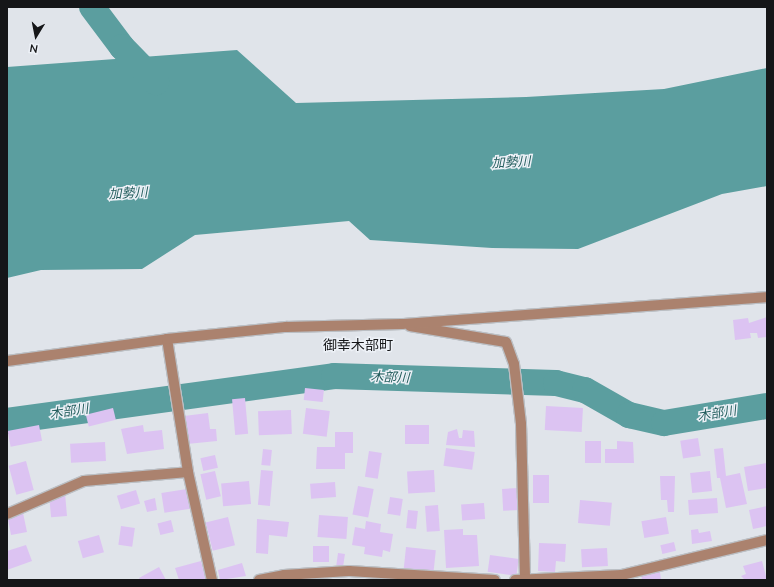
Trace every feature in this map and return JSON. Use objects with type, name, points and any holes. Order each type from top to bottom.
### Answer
[{"type":"street","points":[[7,360],[167,339],[286,327],[402,324],[767,297]]},
{"type":"street","points":[[402,324],[506,342],[510,353],[520,415],[524,580]]},
{"type":"street","points":[[167,339],[188,472],[212,580]]},
{"type":"street","points":[[7,514],[84,481],[188,472]]},
{"type":"street","points":[[515,580],[622,575],[767,540]]},
{"type":"street","points":[[259,580],[284,575],[349,571],[495,580]]},
{"type":"water","points":[[237,50],[296,103],[526,97],[664,89],[767,68],[767,186],[722,194],[578,249],[492,248],[370,240],[349,221],[195,235],[142,269],[41,270],[7,278],[7,67]]},
{"type":"building","points":[[767,317],[767,337],[758,338],[757,333],[750,333],[751,338],[735,340],[733,320],[748,318],[749,323]]},
{"type":"building","points":[[305,388],[324,390],[323,402],[304,400]]},
{"type":"building","points":[[245,398],[248,434],[235,435],[232,399]]},
{"type":"building","points":[[546,406],[583,408],[582,432],[545,430]]},
{"type":"building","points":[[113,408],[116,420],[89,426],[86,415]]},
{"type":"building","points":[[306,408],[330,411],[327,437],[303,434]]},
{"type":"building","points":[[291,410],[292,434],[259,435],[258,411]]},
{"type":"building","points":[[208,413],[210,429],[216,429],[217,441],[187,444],[184,416]]},
{"type":"building","points":[[39,425],[42,441],[11,447],[8,431]]},
{"type":"building","points":[[143,425],[144,432],[162,430],[164,449],[127,454],[121,429]]},
{"type":"building","points":[[405,425],[429,425],[429,444],[405,444]]},
{"type":"building","points":[[457,429],[459,438],[462,438],[463,430],[474,431],[475,447],[446,445],[448,432]]},
{"type":"building","points":[[335,432],[353,432],[353,453],[345,453],[345,469],[316,469],[317,447],[335,447]]},
{"type":"building","points":[[698,438],[701,456],[683,459],[680,441]]},
{"type":"building","points":[[585,441],[601,441],[601,463],[585,463]]},
{"type":"building","points":[[617,441],[633,442],[634,463],[605,463],[605,449],[617,449]]},
{"type":"building","points":[[105,442],[106,461],[71,463],[70,444]]},
{"type":"building","points":[[446,448],[475,452],[472,470],[443,466]]},
{"type":"building","points":[[723,448],[726,476],[740,473],[747,504],[726,508],[720,478],[717,478],[714,449]]},
{"type":"building","points":[[263,449],[272,450],[270,466],[261,465]]},
{"type":"building","points":[[369,451],[382,453],[378,479],[365,477]]},
{"type":"building","points":[[215,455],[218,468],[203,471],[200,458]]},
{"type":"building","points":[[26,461],[34,490],[16,495],[9,466]]},
{"type":"building","points":[[767,463],[767,488],[748,491],[744,467]]},
{"type":"building","points":[[261,470],[273,471],[270,506],[258,505]]},
{"type":"building","points":[[434,470],[435,492],[408,493],[407,471]]},
{"type":"building","points":[[215,471],[221,496],[206,500],[200,474]]},
{"type":"building","points":[[710,471],[712,491],[692,493],[690,473]]},
{"type":"building","points":[[533,475],[549,475],[549,503],[533,503]]},
{"type":"building","points":[[660,476],[675,476],[674,512],[668,512],[667,500],[661,500]]},
{"type":"building","points":[[249,481],[251,504],[223,506],[221,483]]},
{"type":"building","points":[[335,482],[336,497],[311,499],[310,484]]},
{"type":"building","points":[[358,486],[374,489],[368,518],[352,514]]},
{"type":"building","points":[[519,488],[520,510],[503,511],[502,489]]},
{"type":"building","points":[[187,489],[190,509],[164,513],[161,493]]},
{"type":"building","points":[[136,490],[140,503],[121,509],[117,496]]},
{"type":"building","points":[[65,493],[67,516],[51,517],[49,494]]},
{"type":"building","points":[[390,497],[403,499],[400,516],[387,514]]},
{"type":"building","points":[[155,498],[157,510],[147,512],[144,501]]},
{"type":"building","points":[[717,498],[718,513],[689,515],[688,500]]},
{"type":"building","points":[[580,500],[612,503],[610,526],[578,523]]},
{"type":"building","points":[[484,503],[485,519],[462,521],[461,505]]},
{"type":"building","points":[[438,505],[440,531],[427,532],[425,506]]},
{"type":"building","points":[[767,506],[767,526],[753,529],[749,510]]},
{"type":"building","points":[[22,508],[27,532],[11,535],[7,514]]},
{"type":"building","points":[[408,510],[418,511],[416,529],[406,528]]},
{"type":"building","points":[[319,515],[348,517],[346,539],[317,537]]},
{"type":"building","points":[[228,517],[235,545],[213,551],[206,523]]},
{"type":"building","points":[[666,517],[669,534],[644,538],[641,521]]},
{"type":"building","points":[[257,519],[289,522],[287,537],[269,535],[268,554],[256,553]]},
{"type":"building","points":[[171,520],[174,532],[160,535],[157,523]]},
{"type":"building","points":[[366,521],[381,524],[380,532],[393,534],[390,552],[383,550],[382,557],[364,554],[365,547],[352,545],[355,527],[365,529]]},
{"type":"building","points":[[121,526],[135,528],[132,547],[118,545]]},
{"type":"building","points":[[463,529],[463,535],[477,535],[479,566],[446,568],[444,530]]},
{"type":"building","points":[[698,529],[699,533],[710,531],[712,541],[692,544],[691,530]]},
{"type":"building","points":[[99,535],[104,552],[83,558],[78,541]]},
{"type":"building","points":[[674,542],[676,551],[662,554],[660,545]]},
{"type":"building","points":[[539,543],[566,544],[565,562],[556,561],[555,572],[538,571]]},
{"type":"building","points":[[26,545],[32,561],[7,570],[7,551]]},
{"type":"building","points":[[313,546],[329,546],[329,562],[313,562]]},
{"type":"building","points":[[406,547],[436,550],[434,571],[404,568]]},
{"type":"building","points":[[607,548],[608,566],[582,567],[581,549]]},
{"type":"building","points":[[338,553],[345,554],[343,566],[336,565]]},
{"type":"building","points":[[490,555],[519,559],[516,576],[488,572]]},
{"type":"building","points":[[201,561],[206,580],[179,580],[175,568]]},
{"type":"building","points":[[762,561],[767,580],[745,580],[741,576],[746,574],[743,566]]},
{"type":"building","points":[[242,563],[246,576],[220,580],[218,570]]},
{"type":"building","points":[[159,567],[166,580],[140,580],[139,578]]},
{"type":"building","points":[[660,572],[661,580],[642,580],[641,573]]},
{"type":"waterway","name":"加勢川","points":[[92,7],[122,47],[156,82]]},
{"type":"waterway","name":"木部川","points":[[7,421],[334,376],[556,383],[585,390],[629,415],[664,423],[767,406]]},
{"type":"district","name":"御幸木部町","points":[[358,346]]}]
